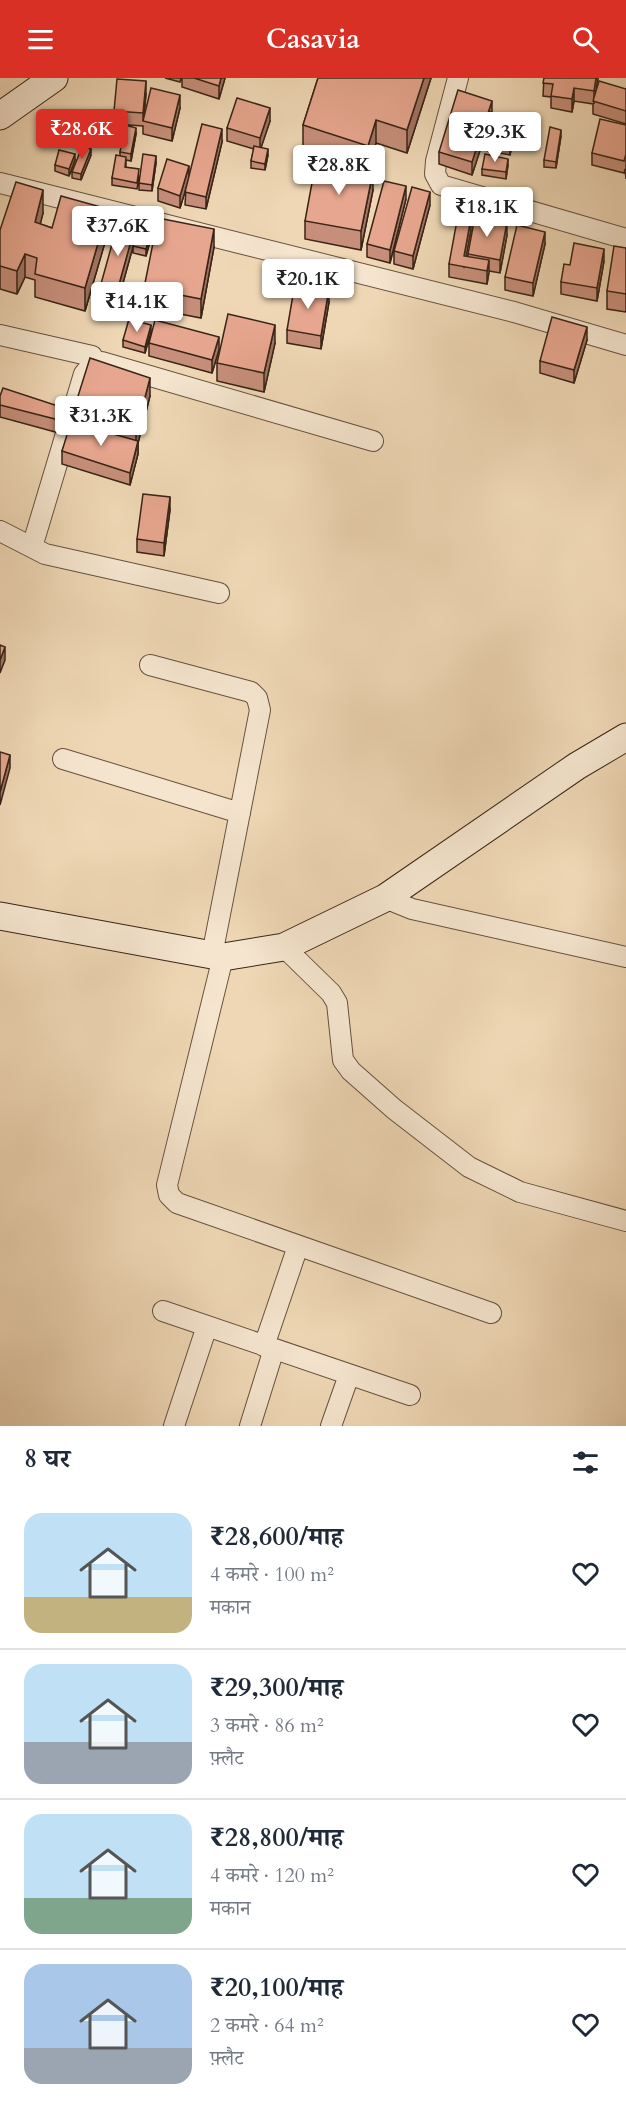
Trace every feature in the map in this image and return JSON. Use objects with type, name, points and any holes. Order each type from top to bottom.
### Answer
[{"type":"street","points":[[0,116],[54,78]]},
{"type":"street","points":[[458,78],[436,161],[435,174],[441,185],[626,239]]},
{"type":"street","points":[[0,183],[514,312],[626,345]]},
{"type":"street","points":[[0,335],[92,356]]},
{"type":"street","points":[[32,547],[84,374],[90,367],[102,362],[373,441]]},
{"type":"street","points":[[0,531],[45,554],[219,593]]},
{"type":"street","points":[[150,665],[251,692],[257,698],[260,710],[240,813],[218,956],[167,1185],[169,1195],[177,1203],[491,1313]]},
{"type":"street","points":[[0,916],[218,956],[284,947],[385,898],[577,766],[626,737]]},
{"type":"street","points":[[63,759],[240,813]]},
{"type":"street","points":[[385,898],[412,909],[626,957]]},
{"type":"street","points":[[284,947],[331,993],[337,1003],[343,1060],[351,1071],[394,1109],[469,1167],[520,1192],[626,1221]]},
{"type":"street","points":[[250,1426],[269,1347],[298,1246]]},
{"type":"street","points":[[163,1311],[410,1395]]},
{"type":"street","points":[[174,1426],[207,1326]]},
{"type":"street","points":[[331,1426],[349,1375]]},
{"type":"building","points":[[194,78],[221,78],[219,86]]},
{"type":"building","points":[[318,78],[424,78],[407,130],[376,120],[368,146],[303,125]]},
{"type":"building","points":[[544,78],[596,78],[594,91],[574,88],[572,99],[551,96],[553,84],[543,83]]},
{"type":"building","points":[[117,79],[146,81],[143,113],[114,111]]},
{"type":"building","points":[[599,81],[626,89],[626,111],[593,101]]},
{"type":"building","points":[[151,88],[180,95],[172,128],[143,121]]},
{"type":"building","points":[[458,90],[492,101],[472,162],[439,152]]},
{"type":"building","points":[[237,98],[270,108],[260,138],[227,128]]},
{"type":"building","points":[[490,112],[515,118],[510,143],[484,138]]},
{"type":"building","points":[[600,119],[626,125],[624,161],[592,153]]},
{"type":"building","points":[[202,124],[222,129],[206,197],[185,192]]},
{"type":"building","points":[[125,125],[136,128],[131,154],[120,152]]},
{"type":"building","points":[[550,127],[561,130],[556,162],[544,160]]},
{"type":"building","points":[[254,146],[268,149],[265,164],[251,161]]},
{"type":"building","points":[[82,147],[91,149],[81,174],[72,172]]},
{"type":"building","points":[[59,150],[75,154],[69,169],[55,165]]},
{"type":"building","points":[[143,154],[156,156],[152,185],[139,183]]},
{"type":"building","points":[[485,154],[508,159],[506,172],[482,169]]},
{"type":"building","points":[[116,155],[126,157],[125,167],[139,169],[137,183],[112,178]]},
{"type":"building","points":[[167,159],[189,166],[180,196],[158,188]]},
{"type":"building","points":[[316,161],[373,172],[361,231],[305,221]]},
{"type":"building","points":[[384,181],[406,186],[390,250],[367,244]]},
{"type":"building","points":[[16,182],[43,190],[35,222],[52,228],[61,196],[108,209],[85,288],[35,274],[37,258],[25,254],[17,271],[0,266],[0,230]]},
{"type":"building","points":[[412,187],[430,192],[413,256],[394,251]]},
{"type":"building","points":[[122,208],[139,212],[113,306],[96,302]]},
{"type":"building","points":[[458,215],[471,218],[464,256],[489,260],[487,271],[449,264]]},
{"type":"building","points":[[475,216],[507,222],[500,260],[468,254]]},
{"type":"building","points":[[141,218],[154,221],[146,249],[133,246]]},
{"type":"building","points":[[158,218],[214,229],[201,299],[144,288]]},
{"type":"building","points":[[517,225],[545,232],[533,283],[505,277]]},
{"type":"building","points":[[574,243],[604,249],[597,288],[561,282],[564,264],[570,265]]},
{"type":"building","points":[[614,246],[626,248],[626,294],[607,291]]},
{"type":"building","points":[[295,283],[329,289],[321,336],[287,330]]},
{"type":"building","points":[[228,314],[275,325],[264,373],[217,363]]},
{"type":"building","points":[[552,317],[587,327],[574,370],[540,361]]},
{"type":"building","points":[[129,319],[151,325],[145,347],[123,340]]},
{"type":"building","points":[[155,320],[219,337],[212,360],[149,343]]},
{"type":"building","points":[[90,358],[150,378],[136,432],[73,412]]},
{"type":"building","points":[[3,388],[61,407],[59,420],[0,405]]},
{"type":"building","points":[[71,422],[138,441],[130,473],[62,451]]},
{"type":"building","points":[[143,494],[170,497],[164,543],[137,539]]},
{"type":"building","points":[[0,645],[5,647],[0,660]]},
{"type":"building","points":[[0,752],[10,755],[0,792]]}]
